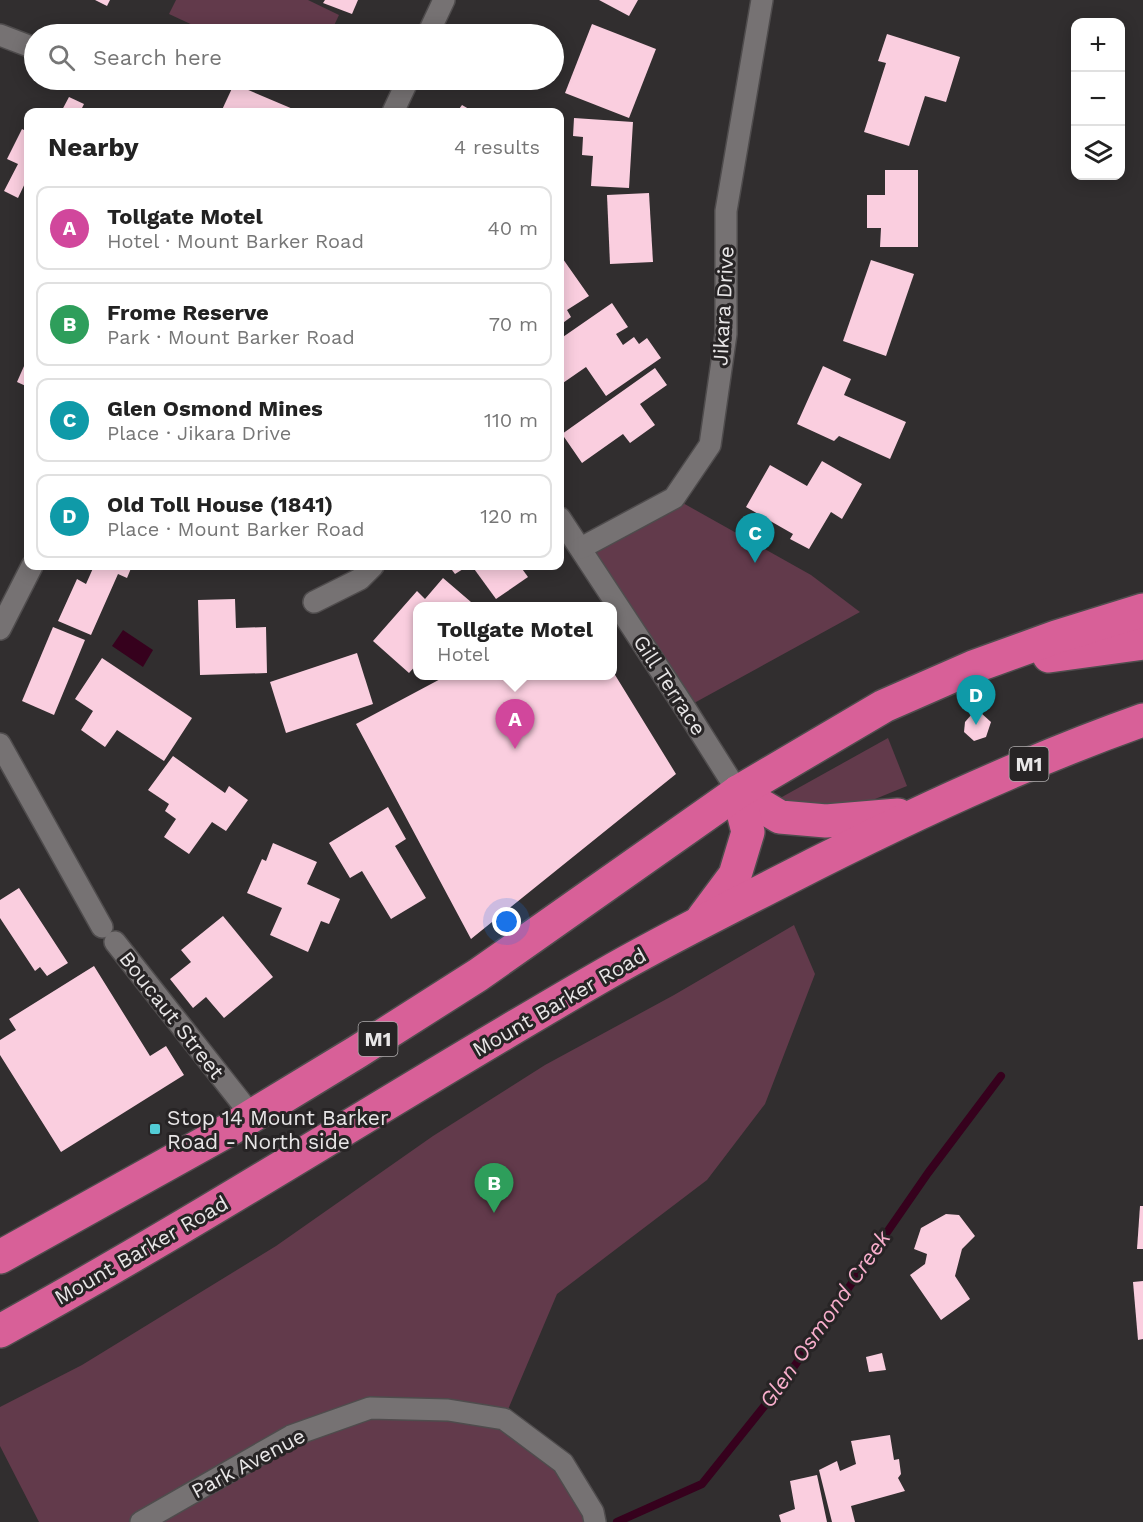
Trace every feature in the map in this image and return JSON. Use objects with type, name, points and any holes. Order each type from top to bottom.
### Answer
[{"type":"highway","name":"M1","points":[[0,1257],[252,1116],[357,1052],[478,975],[738,792],[884,706],[973,667],[1056,637],[1143,610]]},
{"type":"highway","points":[[973,667],[1143,644]]},
{"type":"highway","name":"Mount Barker Road","points":[[0,1331],[170,1236],[430,1077],[606,974],[699,923],[918,813],[1095,737],[1143,720]]},
{"type":"highway","points":[[738,792],[780,817],[826,821],[918,813]]},
{"type":"highway","points":[[699,923],[735,875],[748,832],[738,792]]},
{"type":"street","points":[[433,24],[444,0]]},
{"type":"street","name":"Jikara Drive","points":[[581,548],[674,498],[710,445],[726,334],[726,211],[762,0]]},
{"type":"street","points":[[0,35],[24,44]]},
{"type":"street","points":[[395,108],[403,90]]},
{"type":"street","name":"Gill Terrace","points":[[564,524],[616,602]]},
{"type":"street","points":[[0,628],[30,570]]},
{"type":"street","points":[[314,602],[360,579],[369,570]]},
{"type":"street","name":"Gill Terrace","points":[[617,604],[738,792]]},
{"type":"street","name":"Boucaut Street","points":[[0,744],[109,934],[252,1116]]},
{"type":"street","name":"Park Avenue","points":[[141,1522],[291,1436],[370,1408],[448,1410],[504,1419],[563,1464],[594,1517]]},
{"type":"shaded area","points":[[176,0],[308,0],[339,15],[335,24],[190,24],[169,14]]},
{"type":"shaded area","points":[[674,498],[811,575],[860,612],[685,708],[581,548]]},
{"type":"shaded area","points":[[123,630],[153,650],[143,667],[112,646]]},
{"type":"shaded area","points":[[888,738],[907,786],[853,808],[773,802]]},
{"type":"shaded area","points":[[794,925],[815,974],[765,1104],[707,1180],[557,1294],[504,1419],[563,1463],[595,1522],[39,1522],[0,1446],[0,1407],[82,1365],[276,1246],[433,1136],[545,1065],[674,995]]},
{"type":"building","points":[[95,0],[110,0],[107,6]]},
{"type":"building","points":[[325,0],[358,0],[352,14],[323,3]]},
{"type":"building","points":[[599,0],[638,0],[629,16]]},
{"type":"building","points":[[592,24],[656,49],[629,118],[565,93]]},
{"type":"building","points":[[887,34],[960,57],[946,102],[925,96],[909,146],[864,132],[886,63],[878,61]]},
{"type":"building","points":[[231,90],[248,90],[291,108],[223,108]]},
{"type":"building","points":[[69,97],[84,104],[82,108],[63,108]]},
{"type":"building","points":[[574,118],[633,122],[629,188],[591,186],[593,156],[582,155],[583,137],[573,136]]},
{"type":"building","points":[[22,129],[24,130],[24,185],[18,198],[4,191],[18,164],[7,159]]},
{"type":"building","points":[[885,170],[918,170],[918,247],[880,247],[881,228],[867,228],[867,195],[885,195]]},
{"type":"building","points":[[649,193],[653,262],[610,264],[607,195]]},
{"type":"building","points":[[564,260],[589,296],[567,310],[571,317],[564,322]]},
{"type":"building","points":[[871,260],[914,274],[886,356],[843,341]]},
{"type":"building","points":[[612,303],[628,327],[616,334],[623,345],[634,337],[639,344],[647,338],[661,358],[606,396],[586,367],[564,382],[564,336]]},
{"type":"building","points":[[24,366],[24,385],[17,382]]},
{"type":"building","points":[[823,366],[851,379],[844,395],[906,422],[890,459],[839,436],[834,441],[797,424]]},
{"type":"building","points":[[655,368],[667,385],[640,404],[655,425],[630,443],[623,434],[582,463],[564,437],[564,433]]},
{"type":"building","points":[[822,461],[862,484],[842,519],[831,512],[809,549],[790,539],[793,534],[746,507],[770,465],[807,486]]},
{"type":"building","points":[[92,570],[130,570],[127,578],[118,574],[91,635],[58,621],[77,579],[86,584]]},
{"type":"building","points":[[475,570],[523,570],[528,577],[496,599]]},
{"type":"building","points":[[443,578],[471,602],[413,602],[413,669],[409,673],[373,641],[417,591],[425,599]]},
{"type":"building","points":[[235,599],[236,628],[266,627],[267,673],[200,675],[198,600]]},
{"type":"building","points":[[53,627],[85,640],[54,715],[22,701]]},
{"type":"building","points":[[357,653],[373,704],[286,733],[270,682]]},
{"type":"building","points":[[102,658],[192,718],[164,761],[117,730],[105,747],[81,730],[93,711],[75,699]]},
{"type":"building","points":[[617,678],[676,774],[471,939],[356,724],[438,680],[617,680]]},
{"type":"building","points":[[981,713],[991,722],[986,737],[974,741],[964,732],[965,722],[972,714]]},
{"type":"building","points":[[173,756],[225,793],[229,786],[248,800],[226,831],[212,822],[189,854],[164,837],[176,819],[165,811],[169,804],[148,790]]},
{"type":"building","points":[[388,807],[406,839],[395,846],[426,898],[391,919],[362,871],[350,878],[329,843]]},
{"type":"building","points":[[273,843],[317,862],[307,884],[340,899],[329,924],[321,921],[308,952],[270,935],[282,908],[247,893],[262,859],[266,861]]},
{"type":"building","points":[[19,888],[68,963],[47,976],[40,967],[35,971],[0,918],[0,900]]},
{"type":"building","points":[[223,916],[273,977],[224,1018],[206,997],[193,1008],[170,979],[191,962],[181,950]]},
{"type":"building","points":[[94,966],[150,1056],[166,1046],[184,1075],[61,1152],[0,1055],[0,1040],[16,1030],[9,1019]]},
{"type":"building","points":[[1140,1206],[1143,1206],[1143,1249],[1137,1249]]},
{"type":"building","points":[[946,1214],[959,1215],[975,1236],[962,1249],[955,1276],[970,1299],[941,1320],[910,1275],[925,1264],[927,1254],[914,1249],[921,1228]]},
{"type":"building","points":[[1143,1281],[1143,1339],[1138,1340],[1133,1282]]},
{"type":"building","points":[[882,1353],[886,1370],[869,1372],[866,1357]]},
{"type":"building","points":[[890,1435],[894,1460],[899,1459],[901,1474],[898,1478],[905,1491],[851,1506],[855,1522],[832,1522],[819,1470],[837,1461],[840,1471],[856,1464],[851,1441]]},
{"type":"building","points":[[817,1475],[827,1522],[781,1522],[779,1515],[795,1509],[790,1481]]},
{"type":"waterway","name":"Glen Osmond Creek","points":[[617,1522],[702,1484],[782,1384],[928,1173],[1001,1076]]},
{"type":"place","name":"Glen Osmond Mines","points":[[755,563]]},
{"type":"place","name":"Old Toll House (1841)","points":[[976,725]]},
{"type":"place","name":"Tollgate Motel","points":[[515,749]]},
{"type":"place","name":"Stop 14 Mount Barker Road - North side","points":[[155,1129]]},
{"type":"place","name":"Frome Reserve","points":[[494,1213]]}]
